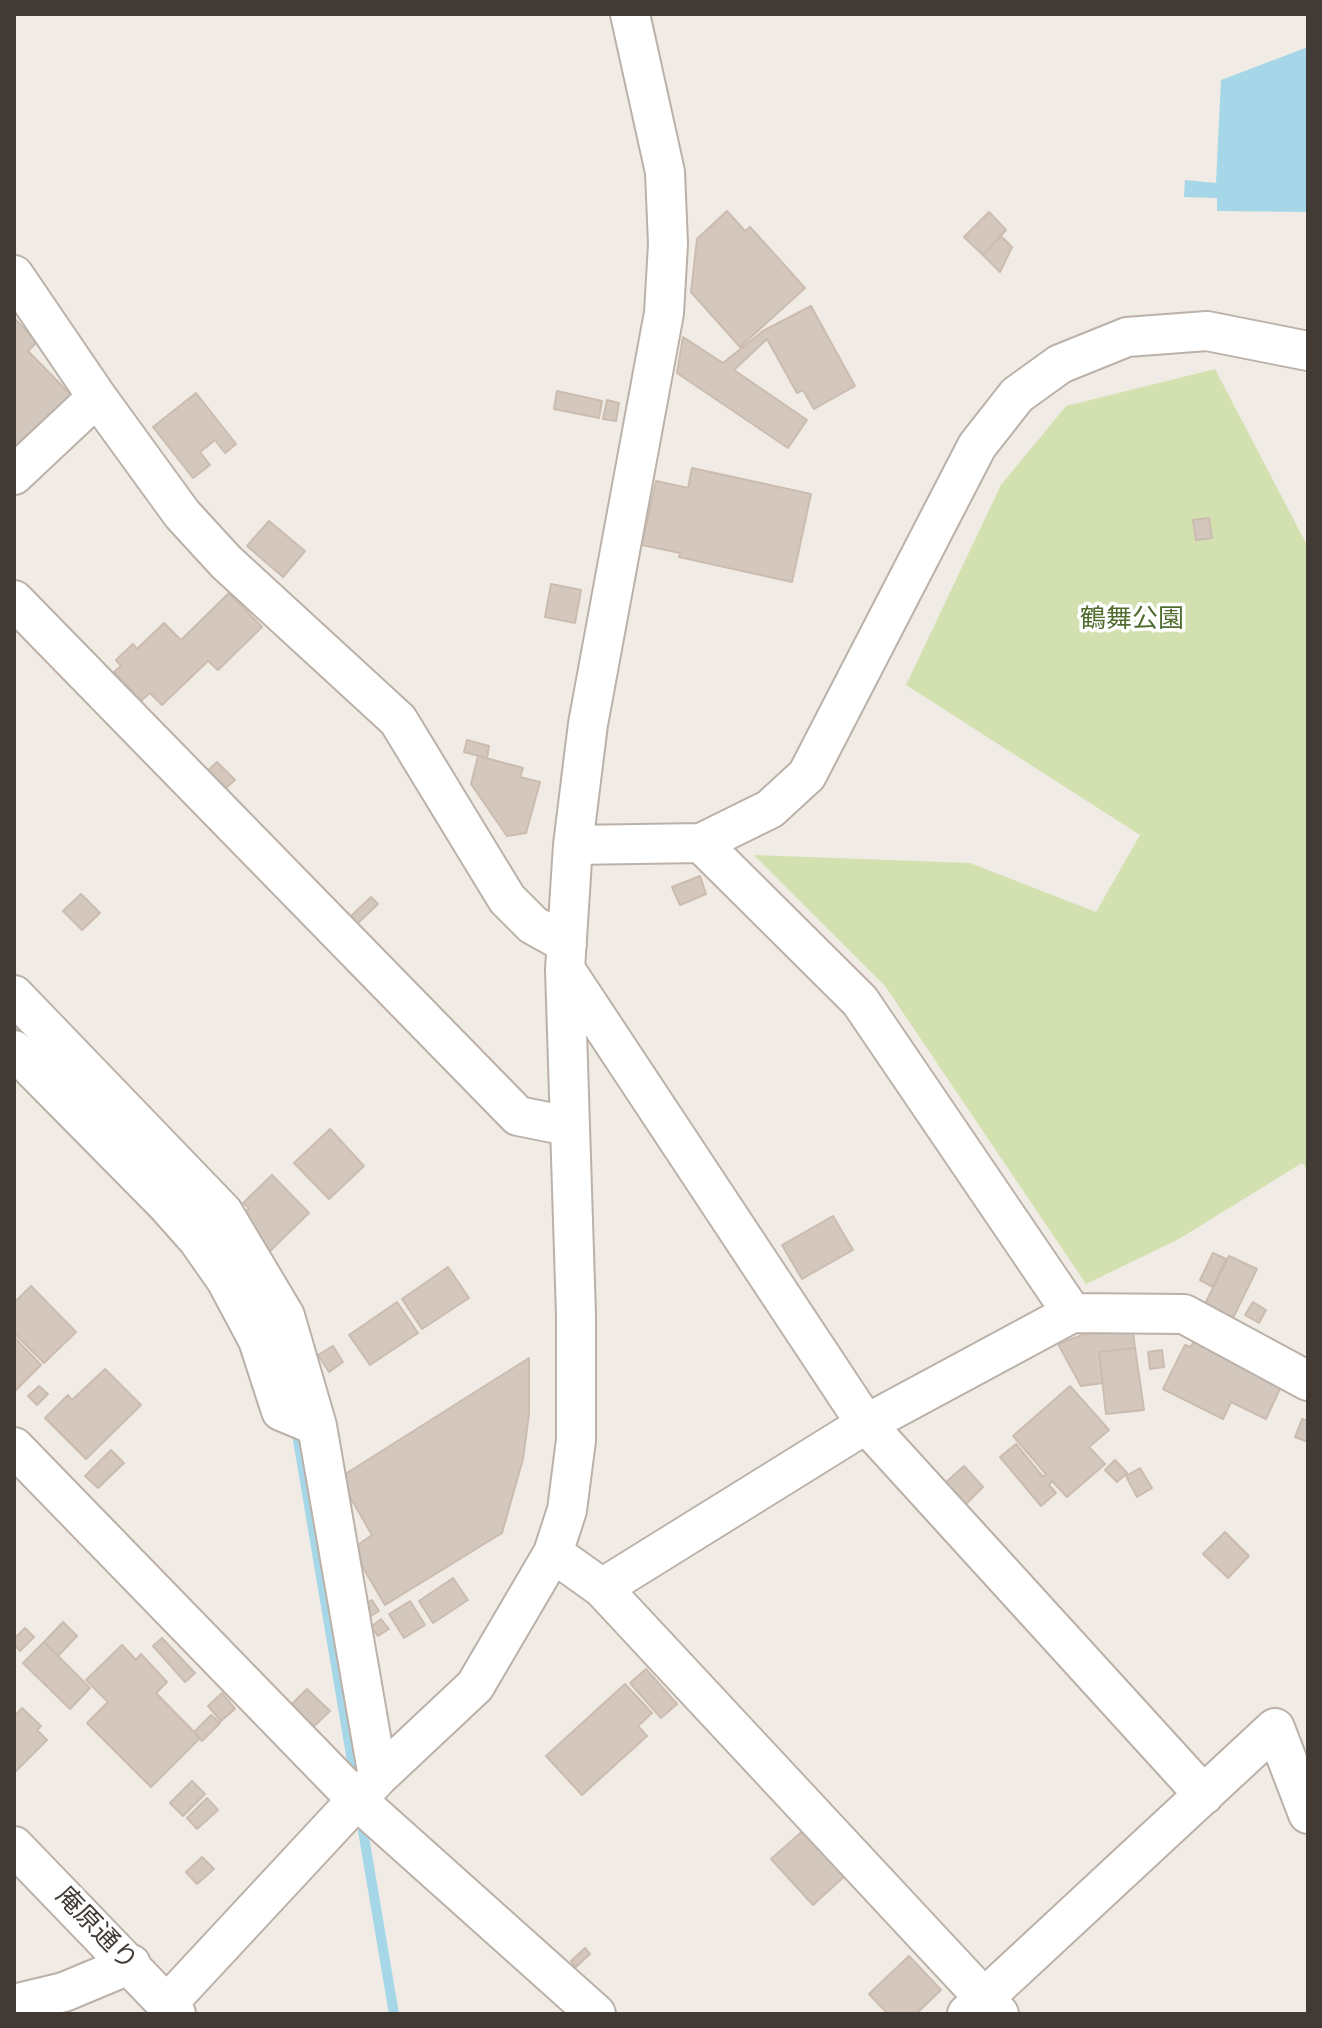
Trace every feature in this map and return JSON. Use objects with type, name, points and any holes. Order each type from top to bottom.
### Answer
[{"type":"street","points":[[162,2011],[367,1788],[475,1686],[553,1553],[567,1510],[576,1440],[576,1315],[568,1126],[566,956],[573,845],[588,724],[664,313],[668,244],[665,172],[630,14]]},
{"type":"street","points":[[14,275],[182,514],[226,562],[398,720],[507,899],[566,956],[866,1424],[1204,1795]]},
{"type":"street","points":[[573,845],[701,843],[770,809],[807,775],[977,446],[1017,395],[1060,364],[1127,337],[1207,331],[1308,351]]},
{"type":"street","points":[[14,475],[97,397]]},
{"type":"street","points":[[14,600],[518,1116],[568,1126]]},
{"type":"street","points":[[701,843],[860,1001],[1072,1313]]},
{"type":"street","points":[[14,995],[223,1212],[285,1316],[317,1426],[367,1788]]},
{"type":"street","points":[[14,1050],[198,1240],[226,1280],[258,1340],[281,1411],[317,1426]]},
{"type":"street","points":[[602,1588],[866,1424],[1072,1313],[1184,1314],[1308,1381]]},
{"type":"street","points":[[14,1447],[596,2014]]},
{"type":"street","points":[[553,1553],[602,1588],[983,2009],[1275,1728],[1308,1814]]},
{"type":"street","name":"庵原通り","points":[[14,1846],[136,1970],[162,2011]]},
{"type":"street","points":[[14,2004],[136,1970]]},
{"type":"green space","name":"鶴舞公園","points":[[1215,369],[1308,547],[1308,1171],[1302,1163],[1179,1239],[1086,1284],[885,986],[754,855],[970,863],[1096,912],[1140,835],[906,685],[1001,485],[1066,406]]},
{"type":"water","points":[[1308,47],[1308,212],[1217,211],[1217,198],[1184,197],[1185,180],[1216,183],[1221,80]]},
{"type":"building","points":[[727,211],[745,231],[750,227],[805,288],[740,347],[691,292],[697,239]]},
{"type":"building","points":[[989,212],[1006,230],[983,255],[964,237]]},
{"type":"building","points":[[1001,236],[1012,247],[1000,272],[983,255]]},
{"type":"building","points":[[811,306],[855,386],[814,409],[803,390],[797,393],[767,339],[734,370],[807,420],[788,448],[677,373],[683,337],[723,363],[763,331]]},
{"type":"building","points":[[14,318],[37,342],[28,351],[71,395],[14,449]]},
{"type":"building","points":[[557,391],[602,401],[599,418],[554,409]]},
{"type":"building","points":[[196,393],[236,444],[225,453],[215,440],[200,452],[210,465],[193,478],[153,427]]},
{"type":"building","points":[[607,400],[619,403],[616,421],[603,419]]},
{"type":"building","points":[[692,468],[811,494],[792,582],[679,557],[680,553],[642,545],[656,481],[688,488]]},
{"type":"building","points":[[1209,518],[1212,538],[1196,540],[1193,520]]},
{"type":"building","points":[[269,521],[305,551],[283,577],[247,546]]},
{"type":"building","points":[[551,584],[581,590],[575,623],[545,617]]},
{"type":"building","points":[[229,593],[262,627],[218,670],[208,661],[162,705],[150,693],[141,701],[114,672],[121,666],[116,660],[133,644],[137,649],[164,623],[181,640]]},
{"type":"building","points":[[467,740],[489,746],[487,758],[464,752]]},
{"type":"building","points":[[478,756],[523,768],[520,777],[540,782],[526,833],[507,836],[471,784]]},
{"type":"building","points":[[217,762],[235,780],[222,791],[205,773]]},
{"type":"building","points":[[700,876],[706,894],[680,905],[672,887]]},
{"type":"building","points":[[81,894],[100,913],[82,930],[63,911]]},
{"type":"building","points":[[371,897],[378,904],[356,925],[349,918]]},
{"type":"building","points":[[330,1129],[364,1166],[329,1199],[294,1163]]},
{"type":"building","points":[[272,1175],[309,1213],[270,1251],[239,1218],[249,1208],[243,1203]]},
{"type":"building","points":[[833,1216],[853,1250],[802,1279],[782,1245]]},
{"type":"building","points":[[1213,1253],[1226,1259],[1213,1287],[1200,1280]]},
{"type":"building","points":[[1229,1256],[1257,1269],[1228,1328],[1200,1314]]},
{"type":"building","points":[[448,1267],[469,1298],[422,1329],[402,1299]]},
{"type":"building","points":[[31,1286],[76,1332],[44,1363],[14,1333],[14,1303]]},
{"type":"building","points":[[397,1302],[418,1333],[370,1365],[349,1335]]},
{"type":"building","points":[[1253,1302],[1266,1310],[1259,1323],[1245,1315]]},
{"type":"building","points":[[1132,1324],[1135,1348],[1099,1352],[1103,1383],[1081,1386],[1058,1344],[1101,1328]]},
{"type":"building","points":[[1197,1335],[1283,1382],[1266,1419],[1231,1402],[1223,1419],[1163,1389],[1185,1345],[1191,1347]]},
{"type":"building","points":[[14,1337],[41,1365],[14,1392]]},
{"type":"building","points":[[333,1346],[343,1362],[329,1372],[318,1355]]},
{"type":"building","points":[[1135,1348],[1144,1410],[1106,1414],[1099,1352]]},
{"type":"building","points":[[1162,1350],[1164,1367],[1150,1369],[1148,1352]]},
{"type":"building","points":[[529,1358],[529,1413],[523,1459],[502,1533],[385,1605],[352,1549],[372,1535],[339,1478]]},
{"type":"building","points":[[105,1369],[141,1405],[86,1459],[45,1418],[68,1395],[72,1400]]},
{"type":"building","points":[[39,1386],[48,1394],[37,1405],[28,1396]]},
{"type":"building","points":[[1070,1386],[1109,1430],[1089,1447],[1105,1464],[1067,1497],[1052,1481],[1049,1485],[1056,1493],[1041,1506],[1000,1457],[1016,1444],[1043,1477],[1046,1474],[1013,1436]]},
{"type":"building","points":[[1302,1419],[1308,1421],[1308,1442],[1295,1437]]},
{"type":"building","points":[[111,1450],[124,1463],[98,1488],[85,1476]]},
{"type":"building","points":[[1115,1460],[1127,1473],[1117,1482],[1105,1470]]},
{"type":"building","points":[[964,1466],[983,1487],[964,1506],[944,1484]]},
{"type":"building","points":[[1140,1468],[1152,1488],[1137,1497],[1126,1476]]},
{"type":"building","points":[[1225,1532],[1249,1556],[1228,1578],[1203,1554]]},
{"type":"building","points":[[453,1578],[468,1600],[433,1623],[419,1601]]},
{"type":"building","points":[[372,1600],[379,1611],[361,1622],[360,1608]]},
{"type":"building","points":[[410,1601],[425,1625],[404,1638],[389,1614]]},
{"type":"building","points":[[381,1619],[389,1629],[378,1636],[371,1627]]},
{"type":"building","points":[[63,1622],[77,1636],[58,1656],[44,1642]]},
{"type":"building","points":[[25,1628],[34,1637],[20,1651],[14,1639]]},
{"type":"building","points":[[162,1638],[195,1673],[185,1682],[153,1646]]},
{"type":"building","points":[[44,1642],[90,1688],[70,1709],[23,1663]]},
{"type":"building","points":[[122,1645],[136,1660],[141,1654],[167,1682],[156,1693],[200,1738],[151,1787],[87,1723],[108,1702],[86,1680]]},
{"type":"building","points":[[646,1669],[677,1704],[661,1718],[630,1683]]},
{"type":"building","points":[[625,1684],[652,1713],[638,1726],[647,1736],[582,1795],[546,1756]]},
{"type":"building","points":[[307,1689],[330,1711],[313,1727],[291,1705]]},
{"type":"building","points":[[222,1693],[235,1709],[221,1721],[208,1706]]},
{"type":"building","points":[[22,1708],[41,1726],[37,1730],[47,1740],[15,1772],[14,1717]]},
{"type":"building","points":[[211,1715],[220,1723],[202,1741],[194,1732]]},
{"type":"building","points":[[192,1781],[205,1794],[183,1816],[170,1803]]},
{"type":"building","points":[[207,1798],[218,1810],[197,1829],[187,1818]]},
{"type":"building","points":[[805,1829],[847,1874],[813,1905],[771,1859]]},
{"type":"building","points":[[202,1857],[214,1869],[197,1884],[186,1872]]},
{"type":"building","points":[[585,1948],[590,1954],[576,1967],[571,1961]]},
{"type":"building","points":[[909,1956],[941,1990],[916,2014],[888,2014],[869,1994]]},
{"type":"waterway","points":[[14,1027],[28,1042]]},
{"type":"waterway","points":[[296,1428],[355,1779]]},
{"type":"waterway","points":[[361,1819],[394,2014]]}]
